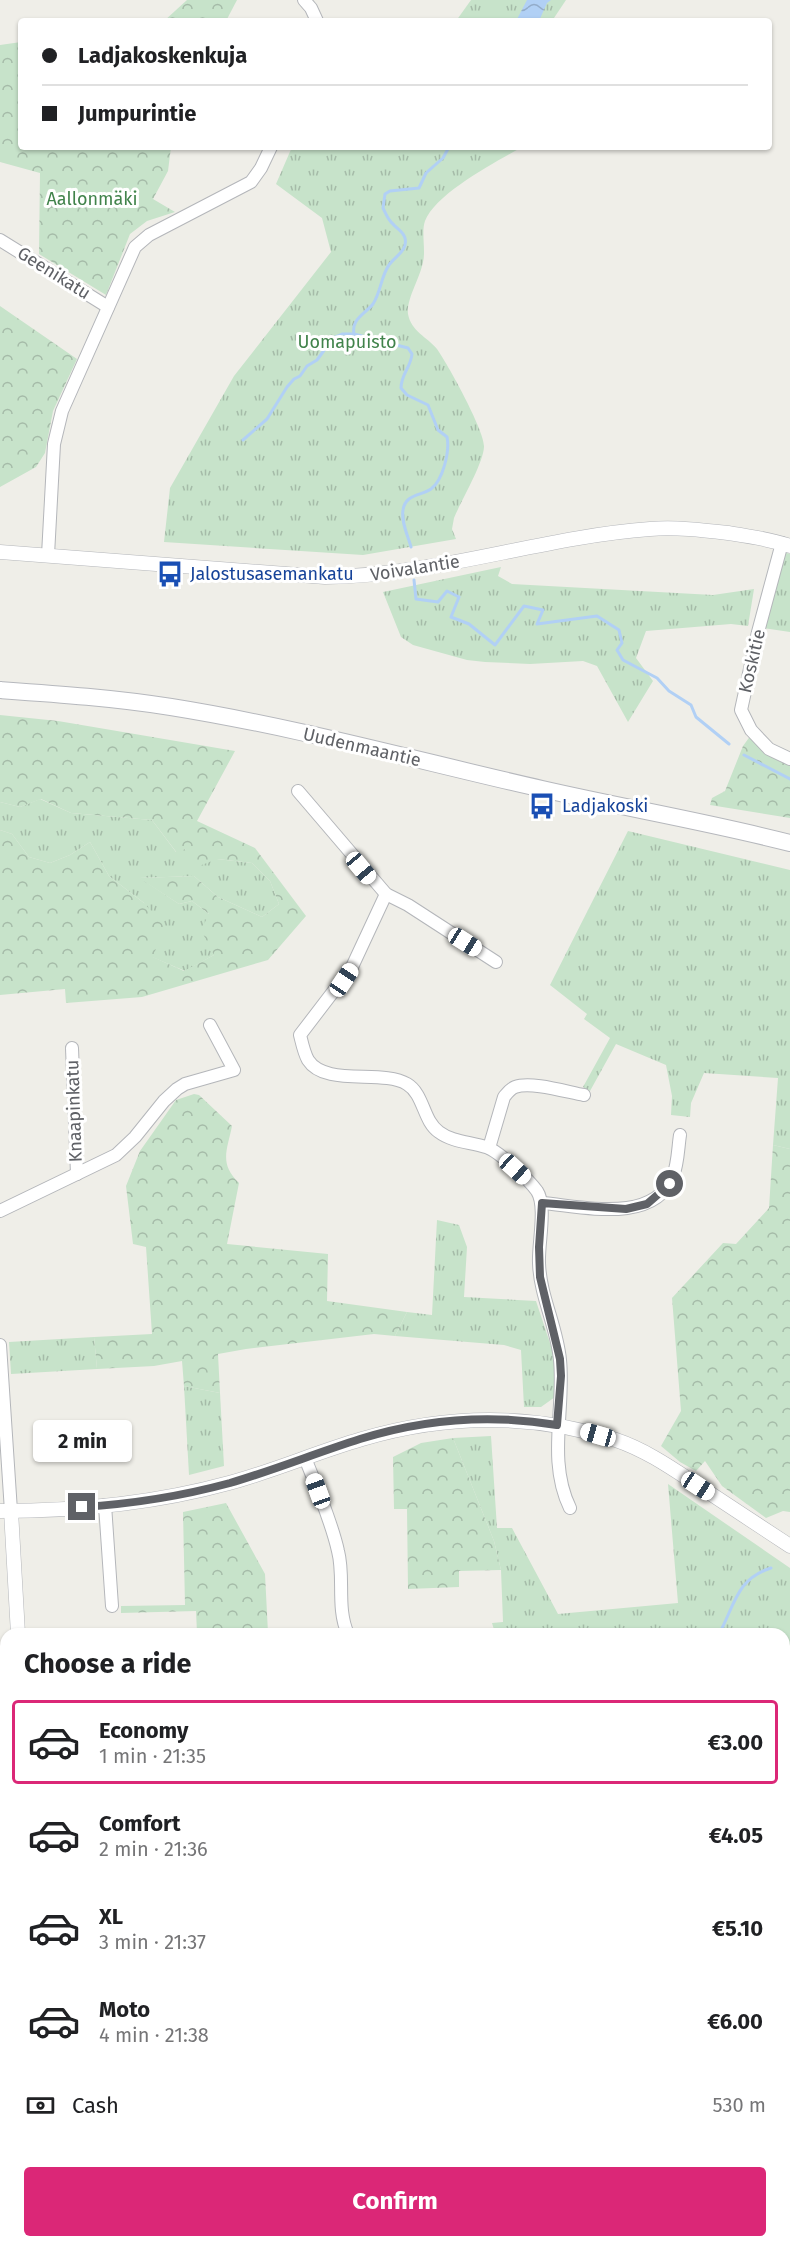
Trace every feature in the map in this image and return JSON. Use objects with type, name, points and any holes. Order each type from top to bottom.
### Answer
[{"type":"main road","name":"Uudenmaantie","points":[[0,690],[170,707],[264,724],[545,790],[721,825],[790,843]]},
{"type":"main road","name":"Uudenmaantie","points":[[721,825],[790,833]]},
{"type":"street","points":[[304,0],[316,18]]},
{"type":"street","points":[[48,555],[56,432],[66,399],[130,257],[141,240],[251,182],[270,150]]},
{"type":"street","name":"Geenikatu","points":[[0,240],[108,307]]},
{"type":"street","name":"Voivalantie","points":[[0,552],[325,577],[352,577],[424,568],[652,528],[717,531],[786,545]]},
{"type":"street","name":"Koskitie","points":[[786,545],[758,632],[741,710],[751,730],[768,749],[790,759]]},
{"type":"street","points":[[298,791],[386,894],[408,905],[496,962]]},
{"type":"street","points":[[386,894],[352,967],[300,1035],[309,1062],[322,1071],[384,1078],[406,1083],[413,1088],[429,1121],[441,1134],[489,1148],[532,1185],[540,1197],[542,1203],[539,1247],[540,1277],[557,1341],[561,1367],[558,1431],[560,1484],[570,1508]]},
{"type":"street","points":[[0,1211],[111,1158],[126,1147],[164,1101],[185,1084],[234,1070],[210,1024]]},
{"type":"street","name":"Knaapinkatu","points":[[72,1048],[77,1174]]},
{"type":"street","points":[[489,1148],[504,1097],[509,1089],[528,1086],[584,1095]]},
{"type":"street","points":[[542,1203],[615,1209],[647,1204],[670,1184],[676,1165],[680,1135]]},
{"type":"street","points":[[0,1345],[5,1511],[17,1628]]},
{"type":"street","points":[[5,1511],[105,1505],[202,1490],[388,1432],[445,1421],[530,1420],[558,1431],[618,1441],[655,1458],[790,1546]]},
{"type":"street","points":[[305,1458],[338,1550],[342,1574],[343,1618],[346,1628]]},
{"type":"street","points":[[105,1505],[111,1606]]},
{"type":"green space","points":[[187,0],[237,0],[228,18],[167,18]]},
{"type":"green space","points":[[471,0],[566,0],[554,18],[458,18]]},
{"type":"green space","name":"Aallonmäki","points":[[18,42],[18,150],[171,150],[168,171],[153,199],[175,212],[147,221],[130,234],[106,295],[39,254],[40,173],[0,162],[0,45]]},
{"type":"green space","name":"Uomapuisto","points":[[291,150],[517,150],[468,179],[431,210],[424,225],[423,262],[408,308],[412,325],[437,349],[449,368],[465,397],[483,439],[484,447],[480,463],[454,518],[452,529],[456,539],[363,555],[164,542],[170,488],[234,376],[331,252],[322,218],[276,184]]},
{"type":"green space","points":[[0,306],[77,359],[53,411],[45,453],[36,467],[0,487]]},
{"type":"green space","points":[[784,552],[790,554],[790,632],[763,628]]},
{"type":"green space","points":[[501,567],[498,576],[512,584],[713,595],[754,589],[748,626],[731,624],[646,631],[636,658],[653,681],[628,722],[597,666],[583,661],[530,664],[467,660],[413,645],[401,637],[383,592]]},
{"type":"green space","points":[[0,715],[58,721],[235,751],[197,821],[255,848],[306,916],[268,960],[142,997],[66,1003],[65,989],[0,995],[0,830],[12,834],[29,857],[50,863],[70,855],[90,842],[109,876],[144,903],[164,926],[153,957],[184,971],[214,955],[201,930],[209,914],[192,901],[179,904],[139,878],[194,876],[218,897],[262,917],[279,904],[270,881],[252,863],[217,859],[194,868],[185,849],[177,853],[152,820],[71,813],[41,799],[20,807],[0,802]]},
{"type":"green space","points":[[751,735],[790,762],[790,818],[710,805],[712,798],[725,791],[743,746]]},
{"type":"green space","points":[[40,799],[71,813],[152,820],[176,852],[184,849],[217,859],[252,863],[270,881],[279,904],[262,917],[218,897],[194,876],[140,878],[179,904],[192,901],[209,914],[214,955],[185,971],[152,957],[144,903],[109,876],[90,842],[70,855],[50,863],[29,857],[12,834],[0,830],[0,802],[20,807]]},
{"type":"green space","points":[[628,831],[790,870],[790,1149],[773,1145],[778,1078],[704,1073],[691,1103],[690,1117],[671,1115],[672,1096],[666,1065],[616,1044],[590,1091],[583,1087],[610,1038],[584,1019],[587,1014],[550,985]]},
{"type":"green space","points":[[194,1094],[199,1095],[232,1126],[226,1156],[229,1169],[239,1183],[227,1244],[328,1254],[327,1301],[407,1312],[395,1336],[374,1334],[218,1354],[220,1393],[184,1386],[182,1361],[154,1366],[97,1369],[94,1337],[152,1334],[146,1247],[133,1244],[126,1186],[140,1151],[176,1100]]},
{"type":"green space","points":[[773,1145],[790,1149],[790,1512],[783,1511],[766,1518],[722,1486],[705,1461],[696,1471],[680,1462],[661,1446],[681,1411],[672,1298],[723,1243],[736,1244],[769,1208]]},
{"type":"green space","points":[[437,1220],[459,1225],[467,1247],[464,1297],[536,1301],[556,1361],[555,1397],[541,1407],[524,1407],[521,1350],[504,1345],[395,1336],[407,1312],[432,1315]]},
{"type":"green space","points":[[94,1337],[97,1369],[11,1374],[9,1342]]},
{"type":"green space","points":[[184,1386],[220,1393],[224,1466],[189,1475]]},
{"type":"green space","points":[[491,1436],[497,1528],[512,1528],[558,1614],[678,1603],[668,1484],[790,1568],[790,1628],[494,1628],[492,1623],[503,1622],[501,1570],[494,1541],[453,1438]]},
{"type":"green space","points":[[453,1438],[494,1541],[501,1570],[459,1571],[459,1587],[408,1589],[407,1509],[394,1509],[393,1457],[421,1443]]},
{"type":"green space","points":[[226,1503],[265,1574],[268,1628],[197,1628],[196,1611],[121,1613],[121,1606],[185,1605],[183,1512]]},
{"type":"water","points":[[527,0],[551,0],[547,3],[540,18],[518,18]]},
{"type":"waterway","points":[[411,547],[403,519],[404,505],[410,498],[431,489],[439,479],[446,457],[447,437],[438,430],[428,405],[407,395],[401,388],[412,354],[408,348],[354,334],[354,329],[357,321],[376,299],[389,265],[405,246],[404,236],[390,221],[383,208],[385,194],[390,191],[419,188],[426,173],[443,158],[447,150]]},
{"type":"waterway","points":[[243,440],[267,419],[287,387],[300,376],[307,366],[317,360],[333,338],[342,334],[354,334]]},
{"type":"waterway","points":[[414,580],[416,599],[438,602],[447,591],[459,597],[451,617],[469,624],[495,645],[524,606],[543,610],[537,624],[597,616],[619,630],[622,643],[617,650],[623,660],[657,678],[669,691],[691,705],[696,717],[729,744]]},
{"type":"waterway","points":[[744,755],[790,779]]},
{"type":"waterway","points":[[722,1628],[743,1586],[759,1573],[771,1568]]},
{"type":"place","name":"Jalostusasemankatu","points":[[170,574]]},
{"type":"place","name":"Ladjakoski","points":[[542,806]]},
{"type":"route","points":[[82,1507],[202,1490],[258,1474],[360,1439],[418,1425],[471,1419],[500,1419],[530,1420],[557,1425],[560,1359],[540,1277],[539,1247],[542,1203],[626,1209],[647,1204],[670,1184]]}]
